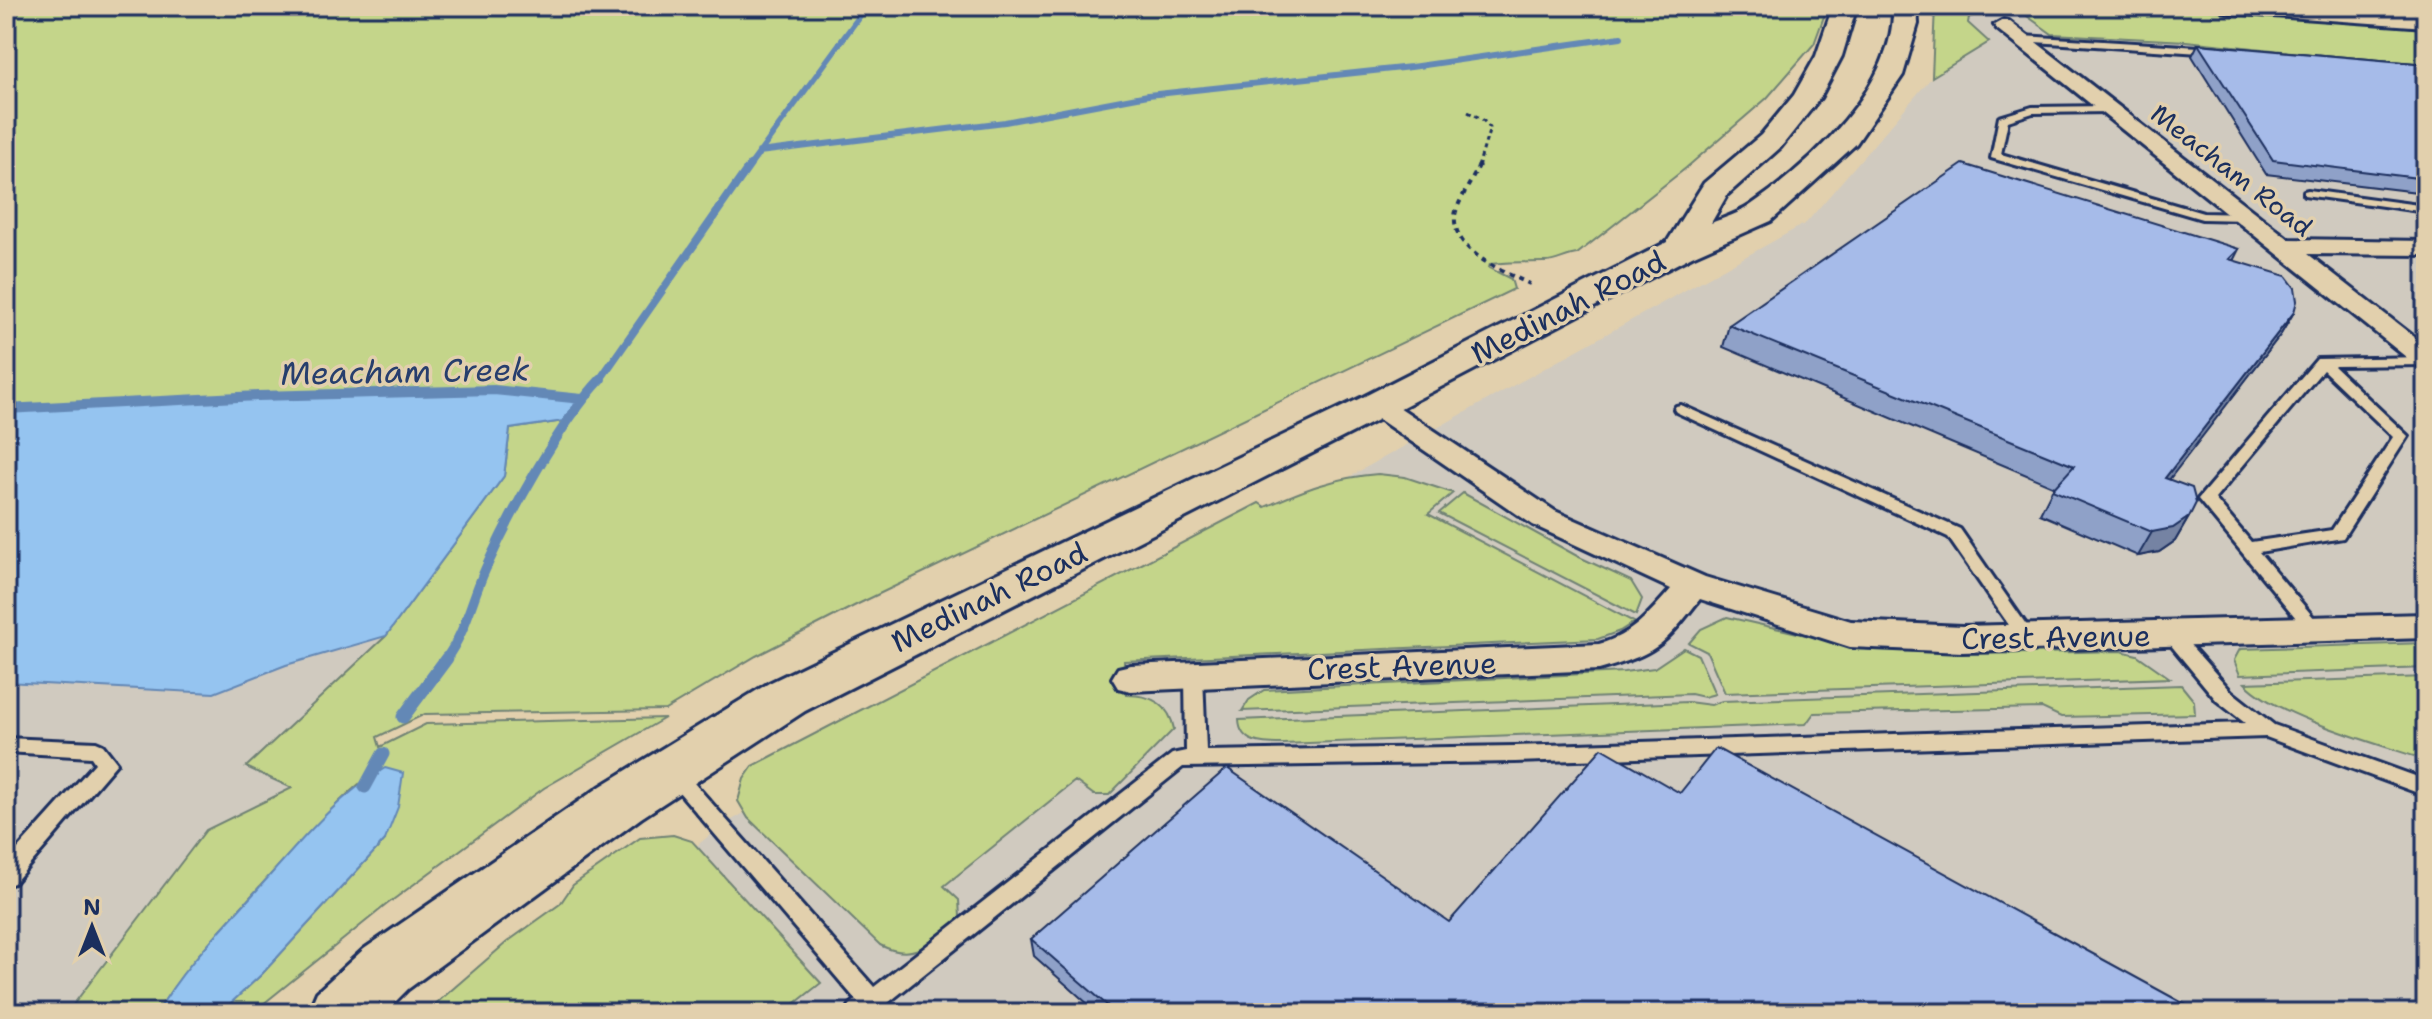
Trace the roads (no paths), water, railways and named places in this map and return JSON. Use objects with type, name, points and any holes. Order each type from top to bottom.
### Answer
[{"type":"main road","name":"Medinah Road","points":[[340,1013],[386,969],[621,802],[787,697],[1377,405],[1680,249],[1760,214],[1842,144],[1890,75],[1906,24],[1905,6]]},
{"type":"main road","points":[[1890,75],[1916,61],[1924,6]]},
{"type":"main road","points":[[2231,6],[2309,10]]},
{"type":"main road","points":[[2270,6],[2426,20]]},
{"type":"main road","name":"Medinah Road","points":[[1680,249],[1715,190],[1771,141],[1806,98],[1829,56],[1845,7]]},
{"type":"street","name":"Meacham Road","points":[[2012,32],[2426,360]]},
{"type":"street","points":[[2284,246],[2426,248]]},
{"type":"street","name":"Crest Avenue","points":[[1377,405],[1544,518],[1693,585],[1850,634],[1962,639],[2426,626]]},
{"type":"street","name":"Crest Avenue","points":[[1131,678],[1599,657],[1631,648],[1656,630],[1693,585]]},
{"type":"lane","points":[[2012,32],[2220,52]]},
{"type":"lane","points":[[2110,109],[2032,110],[2003,119],[1995,156],[2202,216],[2247,217]]},
{"type":"lane","points":[[2308,193],[2426,209]]},
{"type":"lane","points":[[2316,631],[2206,499],[2322,362],[2426,360]]},
{"type":"lane","points":[[2247,548],[2337,534],[2401,436],[2322,362]]},
{"type":"lane","points":[[1681,409],[1954,533],[2026,637]]},
{"type":"lane","points":[[2171,634],[2224,696],[2267,730],[2426,788]]},
{"type":"lane","points":[[1194,675],[1196,758]]},
{"type":"lane","points":[[671,771],[870,1009],[1179,759],[1515,754],[2267,730]]},
{"type":"lane","points":[[6,745],[96,750],[107,763],[6,877]]},
{"type":"water","points":[[494,390],[582,399],[570,420],[510,429],[504,476],[386,636],[286,665],[214,693],[6,682],[6,409],[258,396]]},
{"type":"water","points":[[385,768],[403,773],[398,807],[385,840],[262,974],[220,1013],[157,1013],[191,964],[301,840],[349,794]]},
{"type":"waterway","points":[[760,152],[867,6]]},
{"type":"waterway","points":[[760,152],[1005,122],[1148,95],[1411,67],[1621,37]]},
{"type":"waterway","points":[[749,167],[760,152]]},
{"type":"waterway","points":[[599,381],[750,165]]},
{"type":"waterway","name":"Meacham Creek","points":[[445,660],[458,638],[485,570],[522,496],[569,419],[601,379]]},
{"type":"waterway","name":"Meacham Creek","points":[[6,409],[258,396],[494,390],[582,399]]},
{"type":"waterway","name":"Meacham Creek","points":[[403,717],[447,658]]},
{"type":"waterway","name":"Meacham Creek","points":[[365,787],[383,754]]}]
